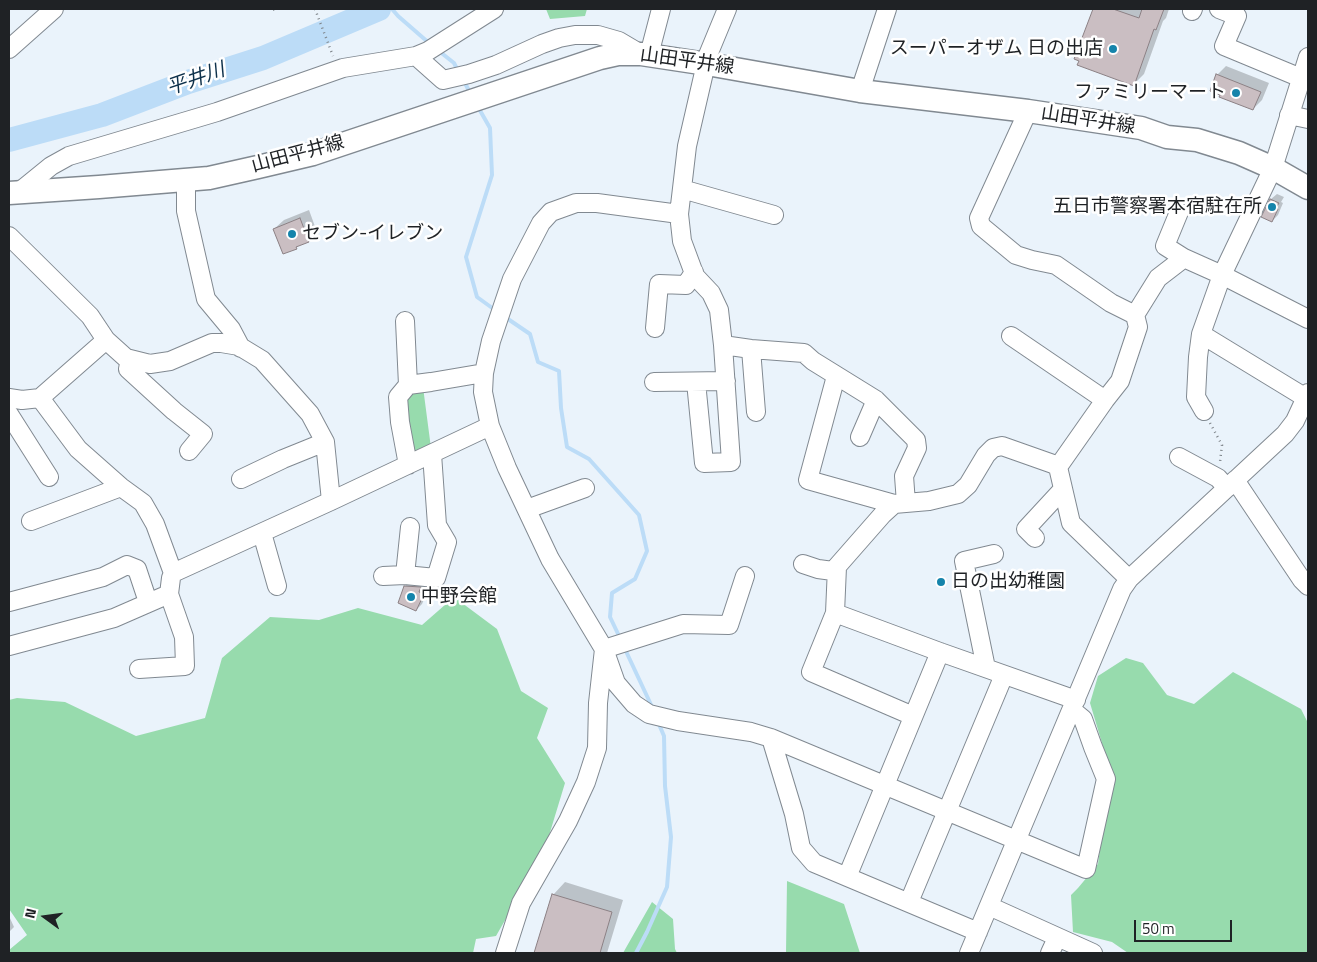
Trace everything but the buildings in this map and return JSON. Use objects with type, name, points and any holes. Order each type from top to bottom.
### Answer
[{"type":"main road","name":"山田平井線","points":[[14,193],[209,178],[258,167],[313,154],[600,58],[618,54],[645,54],[860,91],[1028,111],[1141,128],[1167,137],[1197,140],[1239,153],[1273,168],[1308,188]]},
{"type":"street","points":[[9,49],[54,9]]},
{"type":"street","points":[[14,193],[51,166],[69,156],[217,112],[342,68],[422,54],[494,9]]},
{"type":"street","points":[[422,54],[443,80],[496,66],[542,44],[575,34],[598,35],[619,41],[645,54],[661,9]]},
{"type":"street","points":[[696,382],[704,463],[731,462],[719,310],[711,293],[695,276],[682,241],[679,214],[687,146],[706,64],[727,9]]},
{"type":"street","points":[[860,91],[888,9]]},
{"type":"street","points":[[1219,9],[1237,16],[1224,46],[1301,78]]},
{"type":"street","points":[[1204,411],[1196,397],[1201,334],[1222,275],[1273,168],[1308,57]]},
{"type":"street","points":[[1028,111],[978,218],[981,226],[1016,255],[1056,265],[1111,303],[1135,315]]},
{"type":"street","points":[[1289,115],[1308,119]]},
{"type":"street","points":[[186,180],[186,211],[206,299],[231,329],[241,348]]},
{"type":"street","points":[[682,189],[774,215]]},
{"type":"street","points":[[679,214],[597,203],[576,203],[551,212],[541,223],[512,279],[491,341],[484,373],[483,392],[490,426],[507,468],[550,559],[604,649],[616,683],[634,704],[649,714],[678,721],[751,732],[771,738],[1086,869],[1106,779],[1083,719],[1074,705],[1004,674],[835,613]]},
{"type":"street","points":[[1179,212],[1165,246],[1184,258],[1222,275],[1308,319]]},
{"type":"street","points":[[9,236],[90,316],[106,340],[126,358],[150,364],[170,361],[212,343],[221,342],[241,348],[262,360],[310,414],[325,442],[331,501]]},
{"type":"street","points":[[1058,467],[1120,381],[1138,327],[1135,315],[1158,278],[1184,258]]},
{"type":"street","points":[[656,328],[659,284],[686,285],[694,272]]},
{"type":"street","points":[[405,321],[408,385],[398,397],[400,422],[408,465]]},
{"type":"street","points":[[969,953],[1122,589],[1129,579],[1285,434],[1295,421],[1307,396],[1201,334]]},
{"type":"street","points":[[1011,336],[1105,400]]},
{"type":"street","points":[[9,398],[22,400],[40,398],[106,340]]},
{"type":"street","points":[[723,345],[804,353],[813,361],[876,400],[916,440],[917,448],[904,476],[900,504]]},
{"type":"street","points":[[751,349],[756,412]]},
{"type":"street","points":[[130,359],[128,369],[174,411],[203,434],[189,451]]},
{"type":"street","points":[[408,385],[484,373]]},
{"type":"street","points":[[836,376],[808,480],[900,504],[929,501],[958,494],[968,485],[986,455],[993,448],[1002,446],[1058,467],[1071,523],[1129,579]]},
{"type":"street","points":[[654,382],[726,381]]},
{"type":"street","points":[[40,398],[78,449],[121,487],[143,503],[155,524],[173,573]]},
{"type":"street","points":[[860,437],[876,400]]},
{"type":"street","points":[[9,414],[49,477]]},
{"type":"street","points":[[139,669],[185,666],[184,637],[169,594],[170,578],[173,573],[490,426]]},
{"type":"street","points":[[241,479],[325,442]]},
{"type":"street","points":[[383,576],[436,578],[447,542],[437,525],[432,454]]},
{"type":"street","points":[[1179,457],[1231,484],[1306,579]]},
{"type":"street","points":[[31,521],[121,487]]},
{"type":"street","points":[[527,509],[586,488]]},
{"type":"street","points":[[1027,529],[1063,489]]},
{"type":"street","points":[[803,564],[833,571],[883,514],[900,504]]},
{"type":"street","points":[[405,576],[410,526]]},
{"type":"street","points":[[262,533],[277,586]]},
{"type":"street","points":[[986,668],[964,561],[994,554]]},
{"type":"street","points":[[9,602],[103,577],[128,565],[137,568],[148,602]]},
{"type":"street","points":[[837,567],[835,613],[811,672],[914,716]]},
{"type":"street","points":[[604,649],[683,624],[729,625],[745,576]]},
{"type":"street","points":[[9,646],[114,618],[169,594]]},
{"type":"street","points":[[505,953],[521,903],[568,821],[586,782],[597,748],[598,703],[604,649]]},
{"type":"street","points":[[847,877],[940,652]]},
{"type":"street","points":[[909,902],[1004,674]]},
{"type":"street","points":[[771,738],[794,814],[801,848],[814,863],[978,932]]},
{"type":"street","points":[[989,906],[1054,945],[1093,953]]},
{"type":"path","points":[[315,9],[334,58]]},
{"type":"path","points":[[1204,411],[1222,445],[1220,464],[1231,484]]},
{"type":"green space","points":[[546,9],[587,9],[585,16],[550,19]]},
{"type":"green space","points":[[423,387],[431,448],[411,457],[406,389]]},
{"type":"green space","points":[[454,597],[497,629],[521,691],[548,708],[537,738],[565,783],[544,852],[496,936],[476,939],[473,953],[9,953],[9,950],[27,935],[9,909],[9,700],[17,698],[65,702],[136,736],[205,718],[222,658],[270,617],[319,620],[358,608],[422,625]]},
{"type":"green space","points":[[1126,658],[1143,663],[1167,695],[1194,704],[1233,672],[1301,709],[1308,723],[1308,953],[1128,953],[1112,942],[1073,932],[1071,895],[1098,864],[1110,770],[1090,703],[1098,676]]},
{"type":"green space","points":[[787,881],[844,904],[860,953],[786,953]]},
{"type":"green space","points":[[652,902],[673,919],[675,949],[677,953],[623,953]]},
{"type":"waterway","name":"平井川","points":[[9,140],[102,115],[188,82],[263,58],[379,9]]},
{"type":"waterway","points":[[392,9],[429,43]]},
{"type":"waterway","points":[[439,51],[454,63],[458,71]]},
{"type":"waterway","points":[[464,81],[471,95]]},
{"type":"waterway","points":[[478,107],[490,128],[492,175],[466,257],[477,297],[495,310]]},
{"type":"waterway","points":[[505,317],[530,334],[538,362],[559,371],[561,408],[567,447],[589,459],[639,515],[647,551],[635,579],[612,593],[610,617],[620,638]]},
{"type":"waterway","points":[[624,647],[653,709]]},
{"type":"waterway","points":[[636,953],[667,887],[671,837],[665,786],[664,736],[658,722]]},
{"type":"place","name":"スーパーオザム 日の出店","points":[[1113,49]]},
{"type":"place","name":"ファミリーマート","points":[[1236,93]]},
{"type":"place","name":"五日市警察署本宿駐在所","points":[[1272,207]]},
{"type":"place","name":"セブン-イレブン","points":[[292,234]]},
{"type":"place","name":"日の出幼稚園","points":[[941,582]]},
{"type":"place","name":"中野会館","points":[[411,597]]}]
